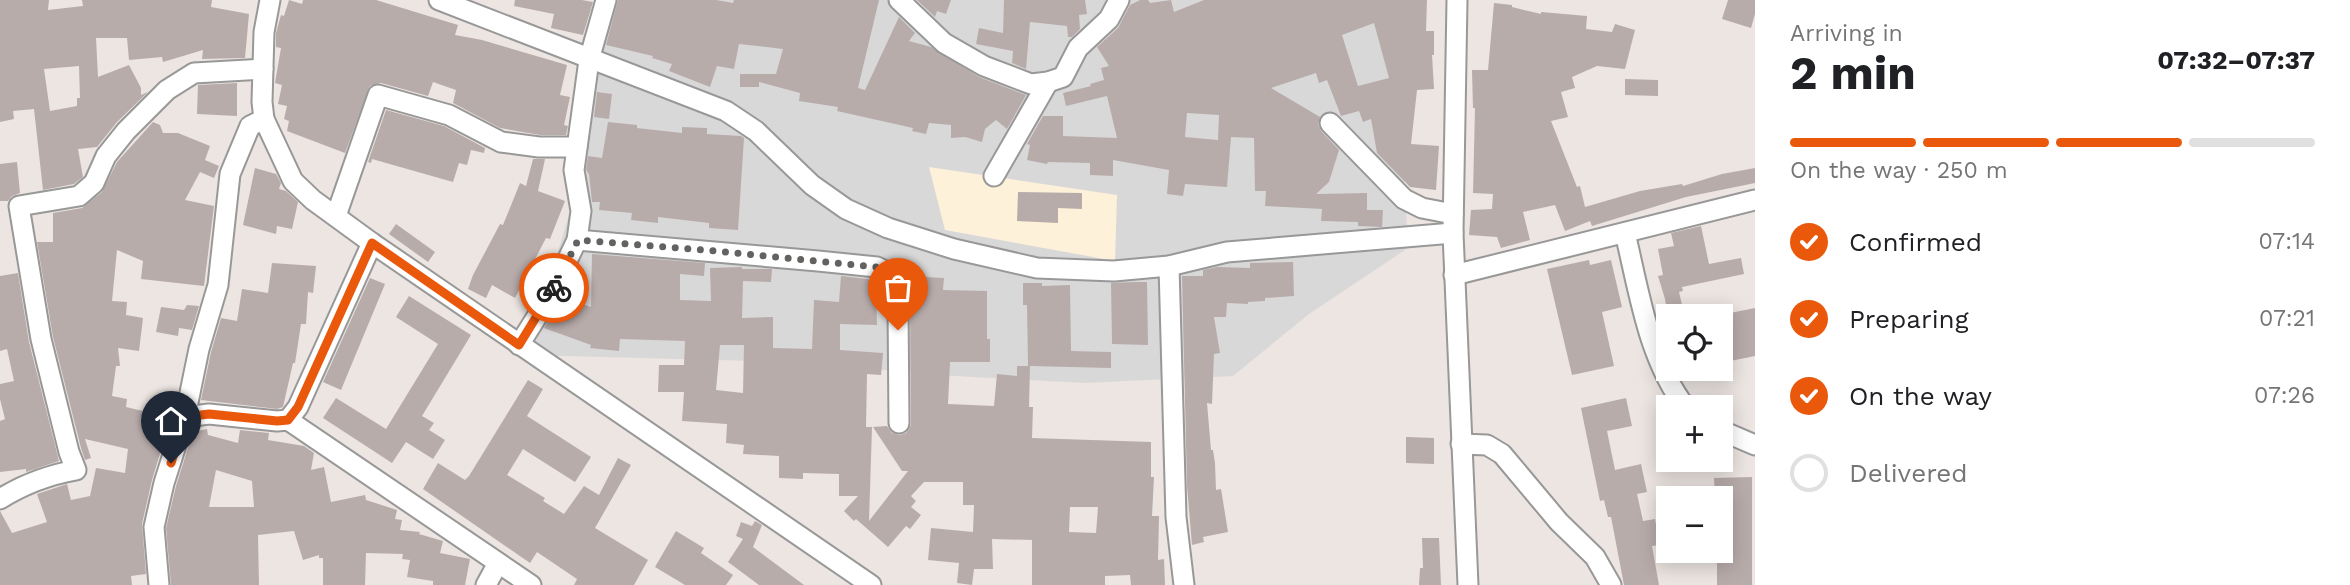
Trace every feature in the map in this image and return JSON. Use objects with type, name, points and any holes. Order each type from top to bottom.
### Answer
[{"type":"street","points":[[270,0],[264,32],[264,119],[293,181],[372,243],[860,582]]},
{"type":"street","points":[[439,0],[726,111],[756,131],[812,185],[846,209],[888,228],[954,250],[1037,268],[1114,271],[1169,265],[1227,252],[1453,224]]},
{"type":"street","points":[[519,345],[551,294],[578,240],[581,211],[574,170],[589,60],[606,0]]},
{"type":"street","points":[[899,0],[944,43],[965,56],[1031,84],[1063,77],[1078,48],[1109,19],[1119,0]]},
{"type":"street","points":[[1457,0],[1453,224],[1468,585]]},
{"type":"street","points":[[0,499],[48,475],[76,470],[69,452],[41,339],[19,206],[79,197],[94,183],[106,156],[126,131],[167,90],[194,73],[263,69]]},
{"type":"street","points":[[994,176],[1048,82]]},
{"type":"street","points":[[336,216],[378,94],[449,115],[501,142],[578,148]]},
{"type":"street","points":[[159,585],[154,527],[164,483],[185,417],[198,349],[218,285],[230,174],[250,126],[264,119]]},
{"type":"street","points":[[1330,123],[1404,199],[1453,224]]},
{"type":"street","points":[[1454,275],[1755,200]]},
{"type":"street","points":[[1625,233],[1661,366],[1676,395]]},
{"type":"street","points":[[578,240],[877,267],[887,272],[895,280],[898,307],[899,423]]},
{"type":"street","points":[[288,420],[298,407],[372,243]]},
{"type":"street","points":[[1169,265],[1176,517],[1184,585]]},
{"type":"street","points":[[185,417],[209,414],[288,420],[531,585]]},
{"type":"street","points":[[1733,436],[1755,445]]},
{"type":"street","points":[[1461,444],[1486,445],[1502,454],[1559,522],[1595,557],[1611,585]]},
{"type":"street","points":[[486,585],[498,563]]},
{"type":"shaded area","points":[[597,0],[1407,0],[1401,130],[1408,248],[1309,314],[1233,376],[1084,383],[938,375],[796,362],[527,355],[571,208]]},
{"type":"shaded area","points":[[929,167],[1117,195],[1115,261],[945,230]]},
{"type":"building","points":[[0,0],[49,0],[48,10],[83,6],[82,0],[212,0],[211,7],[249,14],[245,58],[202,59],[203,50],[163,62],[162,57],[129,60],[127,38],[96,38],[98,77],[129,65],[141,88],[141,95],[148,92],[117,122],[97,147],[78,149],[83,177],[74,184],[43,190],[34,109],[13,111],[14,119],[0,122]],"holes":[[[79,66],[80,98],[77,98],[77,106],[50,111],[44,69]]]},
{"type":"building","points":[[289,0],[302,4],[303,0],[376,0],[458,25],[455,35],[482,40],[567,65],[560,95],[570,97],[564,125],[568,126],[566,135],[540,135],[500,128],[453,103],[456,90],[433,82],[428,96],[381,83],[370,86],[345,153],[287,131],[289,121],[284,119],[287,106],[278,104],[282,85],[275,83],[281,48],[276,47],[276,33]]},
{"type":"building","points":[[515,0],[593,2],[583,35],[551,28],[554,14],[514,6]]},
{"type":"building","points":[[618,0],[716,0],[733,3],[734,0],[879,0],[858,88],[865,90],[899,17],[915,33],[909,41],[931,47],[979,77],[1026,95],[1007,129],[996,120],[985,129],[982,142],[965,137],[951,138],[951,125],[929,123],[926,134],[912,131],[913,128],[837,111],[838,107],[799,101],[800,93],[759,82],[759,87],[740,87],[740,74],[776,74],[783,49],[739,44],[734,69],[717,66],[710,87],[669,71],[672,64],[652,58],[653,56],[606,45]]},
{"type":"building","points":[[917,0],[951,0],[946,14],[937,11],[935,17]]},
{"type":"building","points":[[1004,0],[1085,0],[1087,14],[1079,15],[1080,29],[1072,37],[1068,37],[1067,26],[1030,22],[1026,69],[1012,63],[1013,51],[976,44],[979,28],[1003,33]]},
{"type":"building","points":[[1140,0],[1148,0],[1150,3],[1171,0],[1174,12],[1204,0],[1427,0],[1426,31],[1434,31],[1434,89],[1417,90],[1411,144],[1439,146],[1436,190],[1410,187],[1377,153],[1371,119],[1363,122],[1359,111],[1341,116],[1327,80],[1319,83],[1316,73],[1271,88],[1320,117],[1318,125],[1321,131],[1339,150],[1329,182],[1316,194],[1367,193],[1367,210],[1383,210],[1382,227],[1358,226],[1358,222],[1321,221],[1322,209],[1265,206],[1266,191],[1255,191],[1254,138],[1231,137],[1227,187],[1185,184],[1183,196],[1167,194],[1169,170],[1113,160],[1113,176],[1090,175],[1090,163],[1047,164],[1027,160],[1030,145],[1027,144],[1043,116],[1063,116],[1063,136],[1117,138],[1107,96],[1066,106],[1063,93],[1104,80],[1101,68],[1109,66],[1097,47],[1118,28],[1130,5]],"holes":[[[1374,23],[1389,78],[1358,86],[1342,35]],[[1187,113],[1219,115],[1218,140],[1185,137]]]},
{"type":"building","points":[[1728,0],[1755,0],[1751,28],[1722,19]]},
{"type":"building","points":[[1494,3],[1512,5],[1541,14],[1587,16],[1586,29],[1612,32],[1615,24],[1635,30],[1625,69],[1597,66],[1572,77],[1575,88],[1561,92],[1568,117],[1551,121],[1577,187],[1580,186],[1585,207],[1640,191],[1682,184],[1683,186],[1722,174],[1755,168],[1755,183],[1686,197],[1592,226],[1590,221],[1565,231],[1555,205],[1523,212],[1530,240],[1501,248],[1497,237],[1469,235],[1471,210],[1492,209],[1493,194],[1473,193],[1475,108],[1472,70],[1488,70]]},
{"type":"building","points":[[1625,79],[1658,80],[1658,96],[1625,95]]},
{"type":"building","points":[[237,83],[237,116],[197,114],[198,85]]},
{"type":"building","points":[[597,92],[612,94],[609,119],[594,117]]},
{"type":"building","points":[[386,110],[444,126],[485,148],[484,153],[471,150],[467,165],[459,163],[453,182],[372,159],[371,163],[368,162]]},
{"type":"building","points":[[153,122],[160,125],[163,133],[178,133],[210,146],[205,160],[219,166],[214,178],[200,172],[185,200],[214,206],[204,286],[141,279],[143,261],[117,250],[112,301],[127,302],[126,315],[143,318],[139,351],[118,348],[120,366],[116,366],[112,396],[127,399],[126,407],[143,411],[141,419],[170,420],[142,524],[146,574],[131,576],[132,585],[0,585],[0,511],[12,533],[47,522],[37,494],[67,484],[71,500],[90,496],[96,468],[125,473],[128,449],[85,439],[91,458],[85,460],[53,337],[37,242],[53,242],[53,213],[82,208],[102,192],[117,162]]},
{"type":"building","points":[[608,122],[682,133],[682,127],[707,128],[707,134],[744,138],[738,230],[709,228],[709,223],[658,217],[658,223],[631,220],[632,213],[599,210],[600,202],[592,202],[589,174],[586,170],[588,156],[602,158]]},
{"type":"building","points":[[533,159],[545,159],[538,191],[565,201],[550,239],[546,238],[515,298],[492,285],[486,298],[468,289],[500,224],[503,225],[520,183],[526,186]]},
{"type":"building","points":[[17,162],[20,193],[8,201],[0,201],[0,164]]},
{"type":"building","points":[[255,168],[276,174],[281,183],[279,189],[286,191],[298,202],[292,229],[277,226],[276,234],[243,225]]},
{"type":"building","points":[[1018,192],[1082,193],[1082,209],[1058,208],[1058,223],[1017,221]]},
{"type":"building","points":[[396,224],[435,252],[428,262],[389,234]]},
{"type":"building","points":[[1701,226],[1709,264],[1741,258],[1744,274],[1682,287],[1683,291],[1679,292],[1682,304],[1666,304],[1658,276],[1663,275],[1658,249],[1674,246],[1671,233]]},
{"type":"building","points":[[592,254],[705,263],[704,276],[680,274],[680,300],[711,301],[710,268],[772,269],[771,282],[743,281],[742,318],[773,317],[773,348],[812,349],[814,300],[839,302],[841,276],[876,280],[877,325],[840,324],[840,350],[883,353],[881,375],[867,374],[866,427],[872,427],[869,521],[908,471],[902,471],[873,427],[887,426],[892,433],[900,435],[906,433],[911,425],[910,306],[907,276],[944,278],[943,290],[987,291],[990,362],[950,362],[948,404],[994,406],[997,374],[1017,376],[1017,366],[1028,366],[1027,305],[1023,305],[1023,283],[1042,283],[1042,286],[1070,285],[1071,351],[1111,352],[1111,368],[1030,366],[1029,407],[1033,407],[1032,438],[1151,442],[1151,477],[1154,477],[1152,516],[1159,516],[1158,560],[1164,559],[1165,585],[1131,585],[1130,575],[1105,576],[1105,585],[1032,585],[1032,540],[992,539],[993,569],[974,569],[972,585],[957,583],[959,563],[928,560],[931,528],[973,532],[974,505],[963,505],[963,482],[924,482],[911,496],[916,501],[911,507],[921,515],[910,529],[906,526],[888,547],[844,511],[858,496],[839,496],[839,474],[803,473],[803,479],[779,478],[779,456],[743,454],[744,445],[726,443],[727,424],[682,421],[684,392],[658,392],[659,365],[684,365],[685,341],[620,339],[619,351],[590,348],[591,345],[544,328],[563,297],[591,307]],"holes":[[[720,345],[744,345],[743,393],[716,390]],[[1070,507],[1098,507],[1096,533],[1069,532]]]},
{"type":"building","points":[[1589,260],[1590,265],[1611,260],[1622,307],[1602,312],[1614,366],[1572,375],[1547,269]]},
{"type":"building","points":[[1293,262],[1294,296],[1265,298],[1265,301],[1248,304],[1227,303],[1226,317],[1214,317],[1220,353],[1214,354],[1212,404],[1207,403],[1216,490],[1221,489],[1228,532],[1203,537],[1204,542],[1192,545],[1187,486],[1182,276],[1203,276],[1203,270],[1217,267],[1250,268],[1250,263]]},
{"type":"building","points":[[272,263],[316,266],[313,293],[308,292],[306,324],[301,324],[295,363],[283,407],[277,409],[201,400],[221,318],[237,321],[242,289],[268,293]]},
{"type":"building","points":[[18,273],[29,342],[59,461],[26,472],[26,469],[0,472],[0,421],[5,419],[0,399],[0,384],[14,381],[7,349],[0,351],[0,276]]},
{"type":"building","points":[[370,278],[385,284],[341,390],[323,382]]},
{"type":"building","points":[[1147,282],[1148,345],[1112,344],[1111,283]]},
{"type":"building","points":[[409,296],[471,335],[422,416],[434,423],[429,430],[445,440],[433,459],[406,442],[392,463],[323,418],[336,398],[386,429],[438,344],[396,317]]},
{"type":"building","points":[[187,305],[199,306],[192,330],[179,328],[178,336],[156,332],[161,307],[184,310]]},
{"type":"building","points":[[1755,308],[1755,356],[1733,360],[1733,312]]},
{"type":"building","points":[[528,380],[543,389],[527,416],[591,457],[575,482],[523,449],[507,475],[545,498],[543,501],[564,514],[584,486],[599,495],[618,458],[631,465],[595,528],[648,560],[634,585],[574,585],[577,579],[537,552],[530,563],[423,489],[438,463],[465,480],[469,476]]},
{"type":"building","points":[[1626,398],[1632,426],[1607,431],[1615,470],[1641,464],[1647,492],[1637,494],[1643,521],[1655,519],[1656,546],[1652,546],[1659,585],[1624,585],[1611,517],[1608,517],[1604,500],[1600,501],[1581,408]]},
{"type":"building","points":[[207,429],[208,435],[238,443],[240,430],[269,433],[268,440],[304,446],[314,453],[311,470],[324,467],[331,502],[365,495],[366,500],[397,510],[395,519],[402,520],[400,530],[420,532],[419,534],[443,541],[440,553],[470,559],[465,585],[433,585],[433,581],[407,577],[410,560],[402,559],[403,554],[366,553],[365,585],[323,585],[323,558],[319,558],[319,555],[303,560],[294,531],[258,535],[259,585],[171,585],[166,528],[193,432]],"holes":[[[216,470],[252,481],[254,507],[209,507]]]},
{"type":"building","points":[[1406,437],[1434,438],[1434,464],[1406,463]]},
{"type":"building","points":[[1752,477],[1752,585],[1717,585],[1717,563],[1733,563],[1733,486],[1714,486],[1714,478]]},
{"type":"building","points":[[755,521],[762,525],[753,547],[804,585],[759,585],[728,562],[743,539],[736,536],[741,522],[752,526]]},
{"type":"building","points":[[676,531],[704,548],[701,553],[733,575],[726,585],[685,585],[655,567]]},
{"type":"building","points":[[1422,538],[1439,538],[1441,585],[1419,585],[1420,568],[1423,568]]},
{"type":"way so far","points":[[554,288],[578,240],[877,267],[895,280],[898,330]]},
{"type":"route","points":[[171,463],[185,417],[209,414],[288,420],[298,407],[372,243],[519,345],[554,288]]}]
